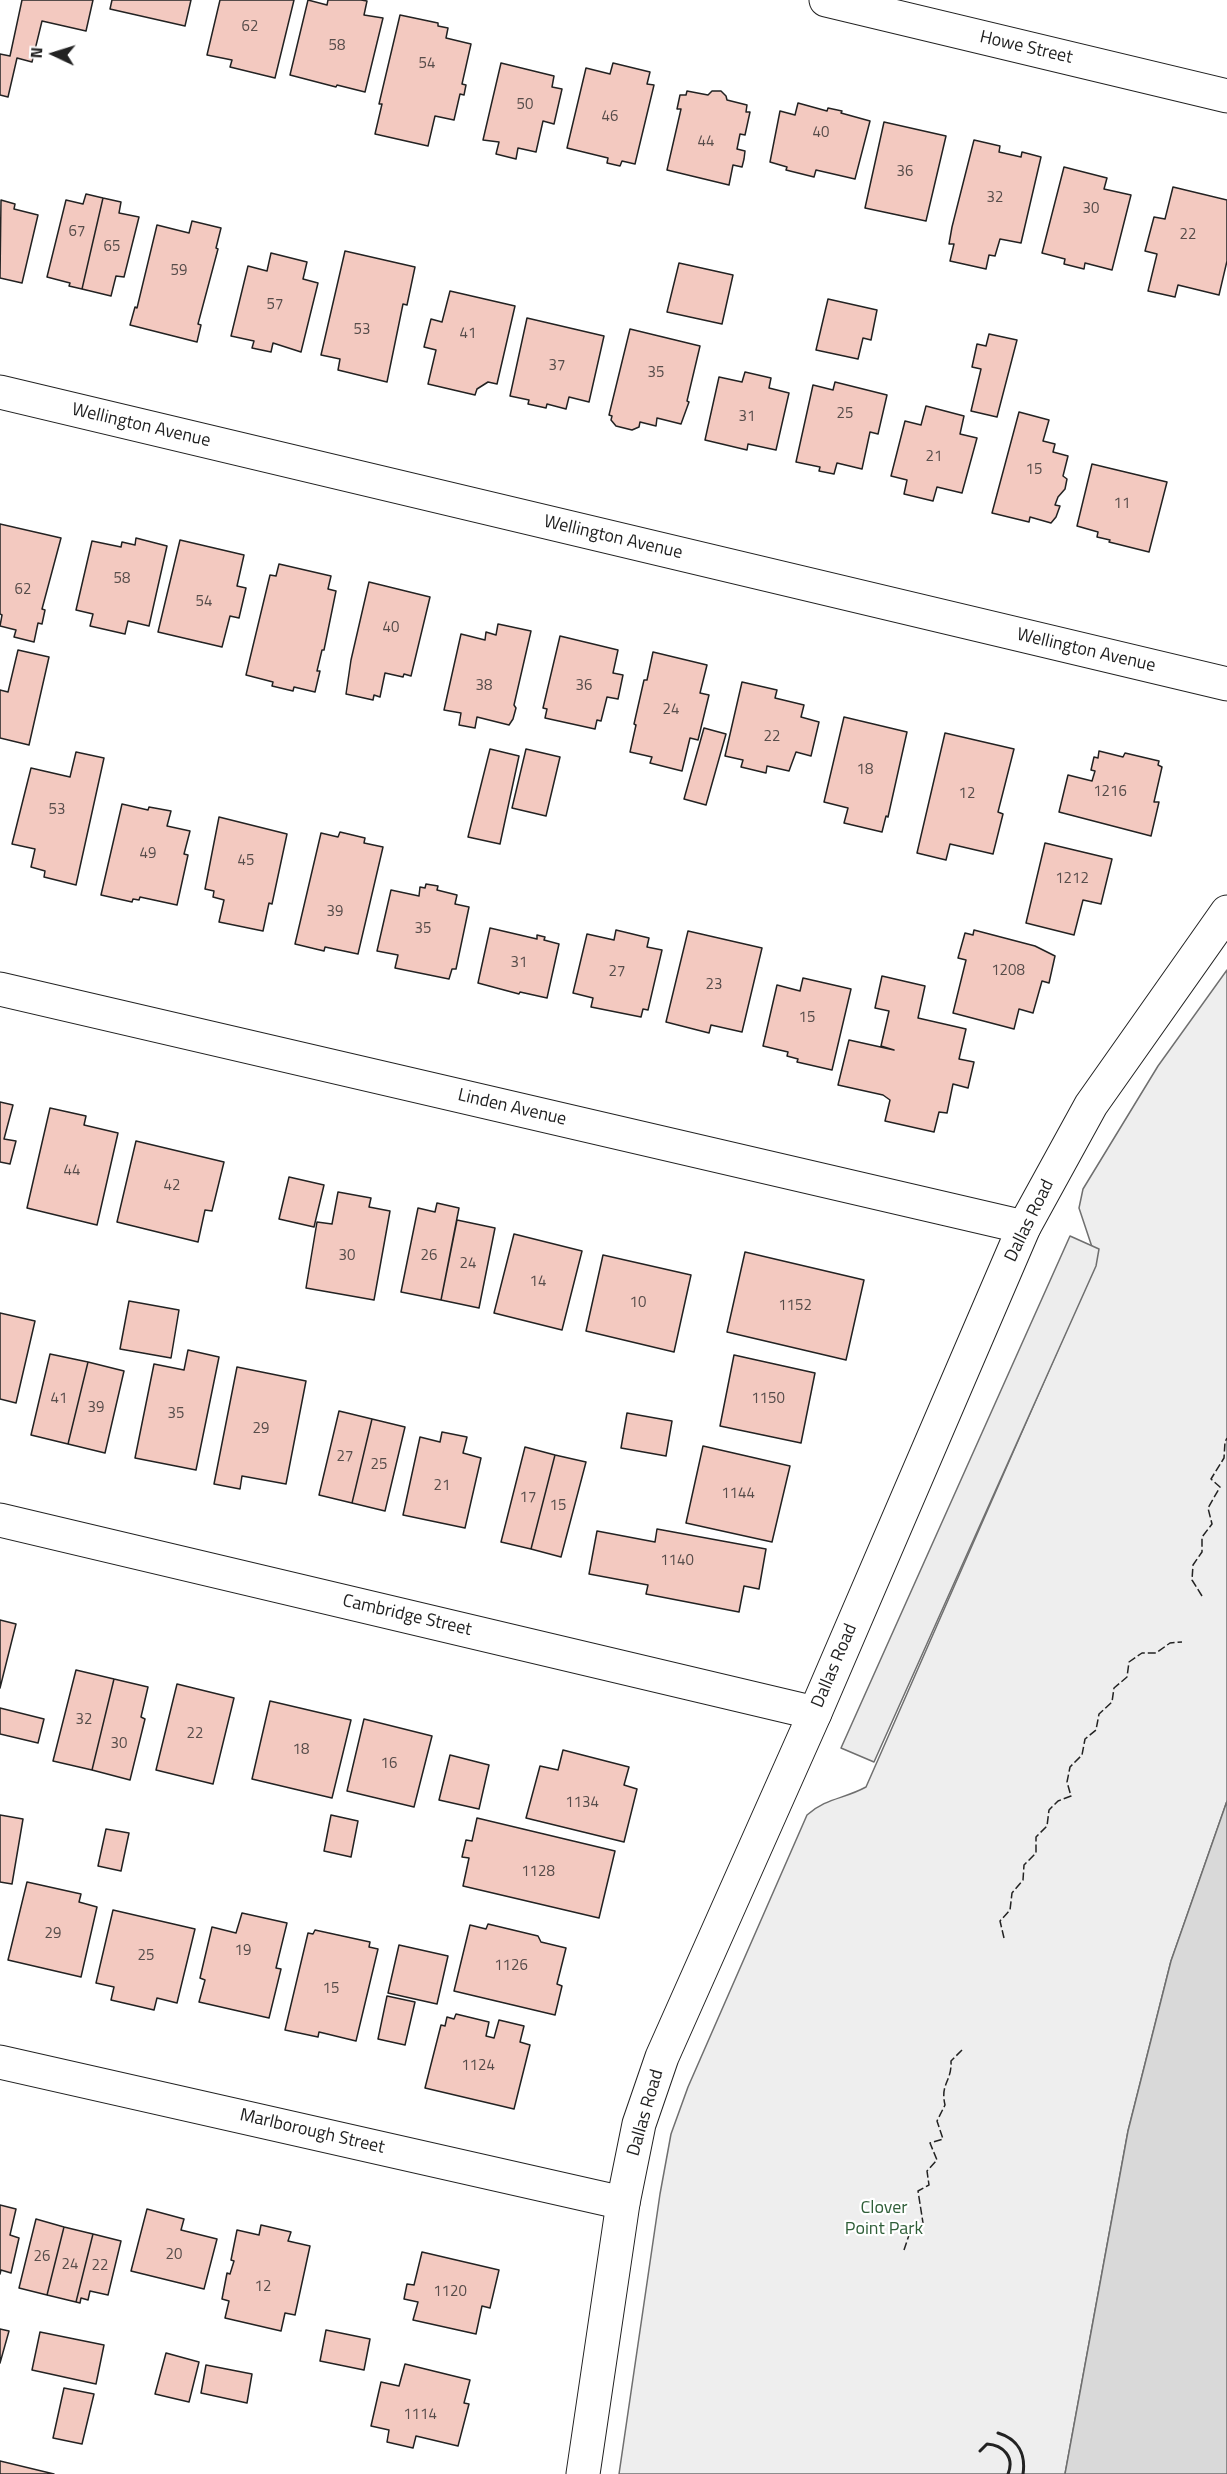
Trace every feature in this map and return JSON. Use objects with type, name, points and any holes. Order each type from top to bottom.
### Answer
[{"type":"street","name":"Howe Street","points":[[826,0],[1227,96]]},
{"type":"street","name":"Wellington Avenue","points":[[0,392],[1227,684]]},
{"type":"street","name":"Dallas Road","points":[[583,2474],[623,2203],[639,2124],[662,2057],[815,1713],[1024,1227],[1091,1105],[1227,912]]},
{"type":"street","name":"Linden Avenue","points":[[0,989],[1024,1227]]},
{"type":"street","name":"Cambridge Street","points":[[0,1520],[815,1713]]},
{"type":"street","name":"Marlborough Street","points":[[0,2062],[623,2203]]},
{"type":"green space","name":"Clover Point Park","points":[[1227,970],[1227,1801],[1171,1961],[1128,2131],[1065,2474],[619,2474],[660,2194],[671,2134],[688,2087],[807,1815],[821,1805],[866,1787],[1090,1277],[1096,1259],[1079,1208],[1083,1189],[1158,1066]]},
{"type":"shaded area","points":[[1070,1236],[1099,1249],[1096,1266],[874,1762],[841,1748]]},
{"type":"shaded area","points":[[1227,1801],[1227,2474],[1065,2474],[1128,2131],[1171,1961]]},
{"type":"building","points":[[22,0],[93,0],[86,31],[42,21],[32,62],[17,58],[8,97],[0,95],[0,54],[10,56]]},
{"type":"building","points":[[112,0],[191,0],[185,26],[110,9]]},
{"type":"building","points":[[220,0],[294,0],[275,78],[230,67],[232,60],[207,55]]},
{"type":"building","points":[[308,0],[327,5],[328,0],[367,1],[364,15],[383,18],[365,92],[290,75]]},
{"type":"building","points":[[400,15],[438,23],[438,26],[448,28],[446,38],[471,44],[462,84],[466,85],[464,95],[460,94],[454,120],[435,116],[428,146],[375,134],[382,104],[379,104]]},
{"type":"building","points":[[501,63],[554,76],[552,87],[562,89],[554,124],[543,121],[536,152],[518,148],[516,159],[496,154],[499,142],[483,140]]},
{"type":"building","points":[[613,63],[650,72],[647,84],[654,85],[635,164],[622,161],[620,166],[607,163],[608,158],[567,148],[586,68],[610,74]]},
{"type":"building","points":[[687,91],[708,95],[712,91],[721,91],[727,100],[747,105],[746,112],[750,112],[745,135],[740,134],[737,149],[745,151],[744,159],[742,167],[733,165],[729,185],[667,170],[681,109],[677,109],[680,95],[686,95]]},
{"type":"building","points":[[798,103],[827,111],[828,108],[842,111],[841,113],[870,121],[855,179],[816,170],[814,177],[786,170],[787,167],[770,162],[780,111],[795,115]]},
{"type":"building","points":[[884,122],[946,136],[926,221],[865,208]]},
{"type":"building","points":[[974,140],[1000,146],[999,152],[1021,157],[1022,152],[1041,157],[1021,243],[1000,239],[995,256],[989,255],[986,269],[950,261],[954,244],[949,244],[952,227]]},
{"type":"building","points":[[1064,167],[1107,178],[1104,189],[1131,195],[1112,270],[1085,263],[1084,269],[1064,264],[1065,259],[1042,253]]},
{"type":"building","points":[[1173,187],[1227,200],[1227,261],[1219,295],[1178,285],[1175,297],[1148,291],[1157,254],[1145,251],[1154,217],[1165,219]]},
{"type":"building","points":[[86,194],[103,198],[82,289],[47,277],[66,200],[83,204]]},
{"type":"building","points":[[103,198],[121,202],[119,213],[139,217],[124,277],[116,276],[111,296],[82,289]]},
{"type":"building","points":[[1,200],[15,204],[14,209],[38,215],[22,283],[0,278]]},
{"type":"building","points":[[192,221],[221,228],[216,248],[218,249],[198,324],[201,325],[197,342],[130,325],[135,307],[137,308],[157,225],[189,233]]},
{"type":"building","points":[[345,251],[415,267],[407,305],[403,304],[387,382],[338,370],[340,359],[321,355]]},
{"type":"building","points":[[271,253],[307,262],[303,279],[318,283],[301,352],[273,343],[271,352],[252,348],[254,341],[231,336],[248,266],[267,271]]},
{"type":"building","points":[[679,263],[733,275],[722,324],[667,312]]},
{"type":"building","points":[[450,291],[515,306],[497,384],[488,382],[477,389],[475,395],[428,384],[436,350],[424,347],[431,319],[442,322]]},
{"type":"building","points":[[828,299],[877,310],[871,340],[863,338],[858,359],[816,350]]},
{"type":"building","points":[[527,318],[604,336],[589,402],[569,397],[566,409],[547,404],[546,408],[528,404],[529,400],[510,396]]},
{"type":"building","points":[[630,329],[700,346],[687,401],[689,402],[681,424],[657,418],[656,426],[640,422],[639,427],[632,430],[616,426],[611,420],[612,416],[609,415]]},
{"type":"building","points":[[989,334],[1017,340],[997,417],[971,411],[981,369],[972,367],[977,344],[986,346]]},
{"type":"building","points":[[745,372],[771,378],[769,388],[789,393],[776,450],[748,444],[747,450],[705,440],[719,377],[742,382]]},
{"type":"building","points":[[835,382],[887,395],[878,434],[870,432],[862,469],[837,463],[834,474],[819,471],[820,467],[796,462],[813,385],[833,390]]},
{"type":"building","points":[[926,406],[964,416],[960,434],[977,438],[962,493],[937,487],[933,501],[904,494],[907,480],[891,476],[905,421],[921,425]]},
{"type":"building","points":[[1019,412],[1049,420],[1043,441],[1055,444],[1053,452],[1068,456],[1063,476],[1067,479],[1065,489],[1058,497],[1055,505],[1060,506],[1051,523],[1030,517],[1029,522],[992,513]]},
{"type":"building","points":[[1092,464],[1167,482],[1149,552],[1109,542],[1110,540],[1097,537],[1098,532],[1077,526]]},
{"type":"building","points":[[0,524],[61,538],[42,609],[45,610],[42,624],[38,623],[34,642],[14,637],[16,630],[0,626],[2,615],[0,614]]},
{"type":"building","points":[[136,538],[167,546],[149,626],[128,621],[125,634],[90,626],[93,614],[76,610],[92,541],[121,547],[122,542],[135,545]]},
{"type":"building","points":[[180,540],[244,555],[237,586],[246,588],[239,618],[230,616],[222,647],[158,632]]},
{"type":"building","points":[[279,564],[331,576],[328,589],[336,591],[324,650],[322,650],[317,671],[320,671],[315,692],[294,687],[293,691],[272,686],[273,682],[246,675],[270,575],[276,576]]},
{"type":"building","points":[[369,582],[430,597],[411,676],[404,674],[403,677],[385,673],[380,697],[374,695],[373,700],[346,694],[351,660]]},
{"type":"building","points":[[498,624],[531,631],[514,705],[516,708],[513,719],[509,725],[477,717],[475,728],[459,725],[461,713],[444,710],[461,634],[485,640],[486,632],[496,635]]},
{"type":"building","points":[[560,636],[618,650],[613,673],[623,675],[618,699],[607,697],[601,721],[597,720],[595,729],[545,718],[547,709],[543,708]]},
{"type":"building","points":[[18,650],[49,657],[29,745],[0,738],[0,690],[8,692]]},
{"type":"building","points":[[653,652],[707,665],[700,693],[709,695],[698,740],[690,738],[682,771],[650,763],[652,757],[630,752],[644,680],[647,680]]},
{"type":"building","points":[[742,682],[777,690],[775,698],[804,705],[801,717],[819,722],[811,756],[796,752],[789,771],[767,766],[766,773],[741,767],[743,760],[725,756]]},
{"type":"building","points":[[844,717],[907,732],[888,817],[886,816],[882,832],[844,823],[848,808],[824,802]]},
{"type":"building","points":[[704,728],[726,734],[706,805],[684,799]]},
{"type":"building","points":[[945,733],[1014,749],[998,812],[1003,814],[993,854],[950,844],[946,860],[917,853]]},
{"type":"building","points":[[490,749],[519,756],[500,844],[468,837]]},
{"type":"building","points":[[526,749],[560,757],[546,816],[512,808]]},
{"type":"building","points":[[1099,751],[1123,757],[1125,753],[1159,761],[1158,765],[1162,767],[1154,802],[1159,802],[1151,836],[1059,812],[1068,775],[1092,781],[1095,771],[1091,770],[1094,757],[1098,758]]},
{"type":"building","points":[[76,752],[104,758],[76,885],[44,877],[45,871],[31,867],[35,849],[12,844],[31,768],[70,777]]},
{"type":"building","points":[[122,804],[148,810],[149,807],[171,811],[167,826],[190,831],[184,854],[188,855],[177,905],[140,897],[139,900],[133,899],[132,902],[101,895]]},
{"type":"building","points":[[219,817],[287,834],[272,904],[269,903],[263,931],[219,922],[224,900],[213,897],[214,891],[205,889]]},
{"type":"building","points":[[340,832],[365,838],[364,843],[383,847],[358,954],[325,947],[324,951],[295,944],[321,833],[338,837]]},
{"type":"building","points":[[1045,843],[1112,859],[1101,904],[1083,900],[1074,935],[1026,923]]},
{"type":"building","points":[[426,884],[438,886],[437,890],[457,895],[455,904],[469,907],[456,969],[452,969],[449,979],[395,968],[398,955],[377,951],[391,890],[419,896],[420,887],[425,888]]},
{"type":"building","points":[[490,928],[537,939],[537,935],[545,937],[544,940],[559,944],[547,998],[520,992],[519,994],[478,983]]},
{"type":"building","points":[[616,930],[649,938],[647,947],[662,950],[648,1010],[643,1009],[641,1017],[591,1007],[593,998],[573,993],[587,934],[614,940]]},
{"type":"building","points":[[974,930],[1035,946],[1055,956],[1049,983],[1042,981],[1033,1013],[1019,1009],[1014,1029],[953,1013],[966,960],[958,958],[965,933],[973,935]]},
{"type":"building","points":[[688,931],[762,948],[742,1032],[711,1025],[709,1033],[666,1022]]},
{"type":"building","points":[[882,976],[925,986],[918,1018],[966,1029],[959,1059],[974,1062],[968,1088],[953,1084],[947,1113],[939,1112],[934,1132],[885,1121],[890,1100],[883,1095],[838,1085],[849,1040],[894,1050],[881,1046],[889,1011],[875,1008]]},
{"type":"building","points":[[803,978],[851,989],[832,1070],[797,1062],[798,1059],[787,1056],[788,1052],[763,1046],[777,985],[800,991]]},
{"type":"building","points":[[0,1102],[13,1105],[4,1139],[16,1141],[10,1164],[0,1162]]},
{"type":"building","points":[[50,1108],[86,1116],[84,1125],[118,1133],[97,1225],[27,1208]]},
{"type":"building","points":[[136,1141],[224,1162],[212,1211],[205,1210],[198,1242],[117,1222]]},
{"type":"building","points":[[289,1177],[324,1185],[314,1227],[279,1219]]},
{"type":"building","points":[[338,1192],[371,1198],[369,1207],[390,1211],[374,1300],[306,1288],[317,1222],[332,1224]]},
{"type":"building","points":[[437,1203],[459,1208],[441,1300],[401,1292],[418,1208],[435,1212]]},
{"type":"building","points":[[457,1220],[495,1228],[479,1308],[441,1300]]},
{"type":"building","points":[[514,1234],[582,1251],[562,1330],[494,1313]]},
{"type":"building","points":[[745,1252],[864,1280],[846,1360],[727,1332]]},
{"type":"building","points":[[603,1255],[691,1275],[674,1352],[586,1331]]},
{"type":"building","points":[[129,1301],[179,1310],[171,1358],[120,1349]]},
{"type":"building","points":[[0,1313],[35,1321],[16,1403],[0,1399]]},
{"type":"building","points":[[188,1350],[219,1357],[196,1470],[135,1458],[154,1364],[184,1370]]},
{"type":"building","points":[[50,1354],[88,1362],[68,1444],[31,1435]]},
{"type":"building","points":[[734,1355],[815,1373],[801,1443],[720,1426]]},
{"type":"building","points":[[88,1362],[124,1371],[105,1453],[68,1444]]},
{"type":"building","points":[[237,1367],[306,1381],[286,1484],[242,1476],[240,1489],[214,1484]]},
{"type":"building","points":[[339,1411],[372,1419],[352,1503],[319,1495]]},
{"type":"building","points":[[627,1413],[672,1421],[666,1456],[621,1448]]},
{"type":"building","points":[[372,1419],[405,1427],[385,1511],[352,1503]]},
{"type":"building","points":[[442,1432],[467,1437],[463,1453],[481,1458],[465,1528],[403,1515],[420,1437],[440,1442]]},
{"type":"building","points":[[703,1446],[790,1466],[772,1542],[686,1523]]},
{"type":"building","points":[[525,1447],[555,1455],[531,1549],[501,1542]]},
{"type":"building","points":[[555,1455],[586,1462],[561,1557],[531,1549]]},
{"type":"building","points":[[657,1529],[766,1549],[759,1589],[744,1586],[739,1612],[646,1594],[648,1585],[589,1574],[597,1531],[655,1542]]},
{"type":"building","points":[[0,1620],[16,1624],[0,1688]]},
{"type":"building","points":[[76,1670],[114,1679],[92,1770],[53,1761]]},
{"type":"building","points":[[114,1679],[148,1687],[141,1717],[145,1719],[130,1780],[92,1770]]},
{"type":"building","points":[[177,1684],[234,1698],[213,1784],[156,1770]]},
{"type":"building","points":[[270,1701],[351,1720],[332,1798],[252,1779]]},
{"type":"building","points":[[0,1708],[44,1719],[38,1743],[0,1734]]},
{"type":"building","points":[[364,1719],[432,1736],[414,1807],[347,1791]]},
{"type":"building","points":[[563,1750],[629,1767],[624,1785],[637,1789],[624,1842],[526,1818],[540,1766],[558,1770]]},
{"type":"building","points":[[450,1755],[489,1765],[479,1809],[439,1800]]},
{"type":"building","points":[[0,1815],[23,1819],[12,1884],[0,1882]]},
{"type":"building","points":[[331,1815],[358,1821],[351,1857],[324,1851]]},
{"type":"building","points":[[477,1818],[615,1851],[599,1918],[463,1886],[469,1858],[462,1857],[466,1840],[472,1841]]},
{"type":"building","points":[[106,1829],[129,1833],[121,1871],[98,1866]]},
{"type":"building","points":[[27,1882],[81,1894],[79,1902],[97,1907],[81,1977],[8,1960]]},
{"type":"building","points":[[113,1910],[195,1929],[177,2003],[157,1998],[154,2010],[111,2000],[114,1987],[96,1983]]},
{"type":"building","points":[[242,1913],[287,1923],[276,1968],[281,1969],[269,2018],[199,2002],[205,1980],[200,1978],[212,1927],[236,1933]]},
{"type":"building","points":[[488,1924],[538,1936],[541,1942],[566,1948],[557,1984],[562,1986],[555,2015],[454,1991],[470,1925],[486,1929]]},
{"type":"building","points":[[315,1930],[370,1942],[369,1947],[378,1949],[356,2041],[319,2032],[318,2037],[285,2030],[308,1933],[313,1934]]},
{"type":"building","points":[[399,1945],[448,1956],[437,2004],[388,1993]]},
{"type":"building","points":[[387,1996],[415,2002],[405,2045],[378,2039]]},
{"type":"building","points":[[456,2014],[489,2022],[486,2036],[494,2038],[499,2020],[524,2026],[520,2042],[530,2045],[514,2109],[425,2088],[441,2025],[445,2026],[447,2017],[454,2019]]},
{"type":"building","points":[[0,2205],[16,2209],[10,2235],[19,2238],[11,2273],[1,2270],[0,2274]]},
{"type":"building","points":[[147,2209],[184,2219],[181,2230],[217,2239],[204,2289],[131,2271]]},
{"type":"building","points":[[36,2219],[64,2227],[47,2295],[19,2288]]},
{"type":"building","points":[[261,2225],[291,2232],[288,2241],[310,2246],[295,2315],[285,2313],[281,2331],[225,2318],[229,2301],[222,2299],[227,2273],[230,2274],[234,2261],[231,2260],[237,2230],[259,2235]]},
{"type":"building","points":[[64,2227],[93,2234],[76,2302],[47,2295]]},
{"type":"building","points":[[93,2234],[121,2241],[108,2295],[90,2291],[88,2300],[81,2298],[80,2303],[76,2302]]},
{"type":"building","points":[[422,2252],[499,2270],[490,2308],[482,2306],[476,2334],[413,2320],[418,2302],[404,2299],[407,2284],[414,2285]]},
{"type":"building","points":[[0,2329],[9,2331],[0,2363]]},
{"type":"building","points":[[326,2330],[370,2339],[364,2370],[320,2361]]},
{"type":"building","points":[[40,2332],[104,2345],[96,2384],[32,2370]]},
{"type":"building","points":[[166,2353],[199,2362],[189,2402],[155,2394]]},
{"type":"building","points":[[405,2364],[470,2380],[464,2403],[469,2404],[458,2446],[416,2436],[413,2448],[387,2442],[389,2430],[371,2426],[381,2382],[399,2386]]},
{"type":"building","points":[[206,2365],[252,2374],[247,2403],[201,2393]]},
{"type":"building","points":[[64,2388],[94,2394],[82,2444],[53,2438]]},
{"type":"building","points":[[0,2461],[54,2474],[0,2474]]},
{"type":"fence","points":[[1202,1596],[1192,1580],[1193,1565],[1202,1552],[1202,1537],[1212,1524],[1208,1508],[1220,1487],[1211,1479],[1224,1458],[1227,1438]]},
{"type":"fence","points":[[1004,1938],[1000,1921],[1010,1910],[1012,1893],[1023,1880],[1024,1865],[1036,1853],[1036,1837],[1047,1826],[1049,1810],[1058,1801],[1071,1796],[1067,1782],[1070,1767],[1082,1755],[1085,1739],[1096,1730],[1099,1714],[1112,1702],[1114,1688],[1127,1677],[1129,1662],[1142,1653],[1156,1653],[1170,1643],[1182,1642]]},
{"type":"fence","points":[[904,2250],[911,2229],[923,2223],[918,2191],[929,2185],[927,2171],[937,2160],[930,2143],[943,2139],[937,2121],[945,2105],[944,2092],[950,2074],[951,2061],[964,2048]]},
{"type":"wall","points":[[998,2433],[1011,2439],[1019,2448],[1023,2460],[1023,2474]]},
{"type":"wall","points":[[980,2451],[987,2444],[1003,2449],[1009,2457],[1008,2474]]}]
